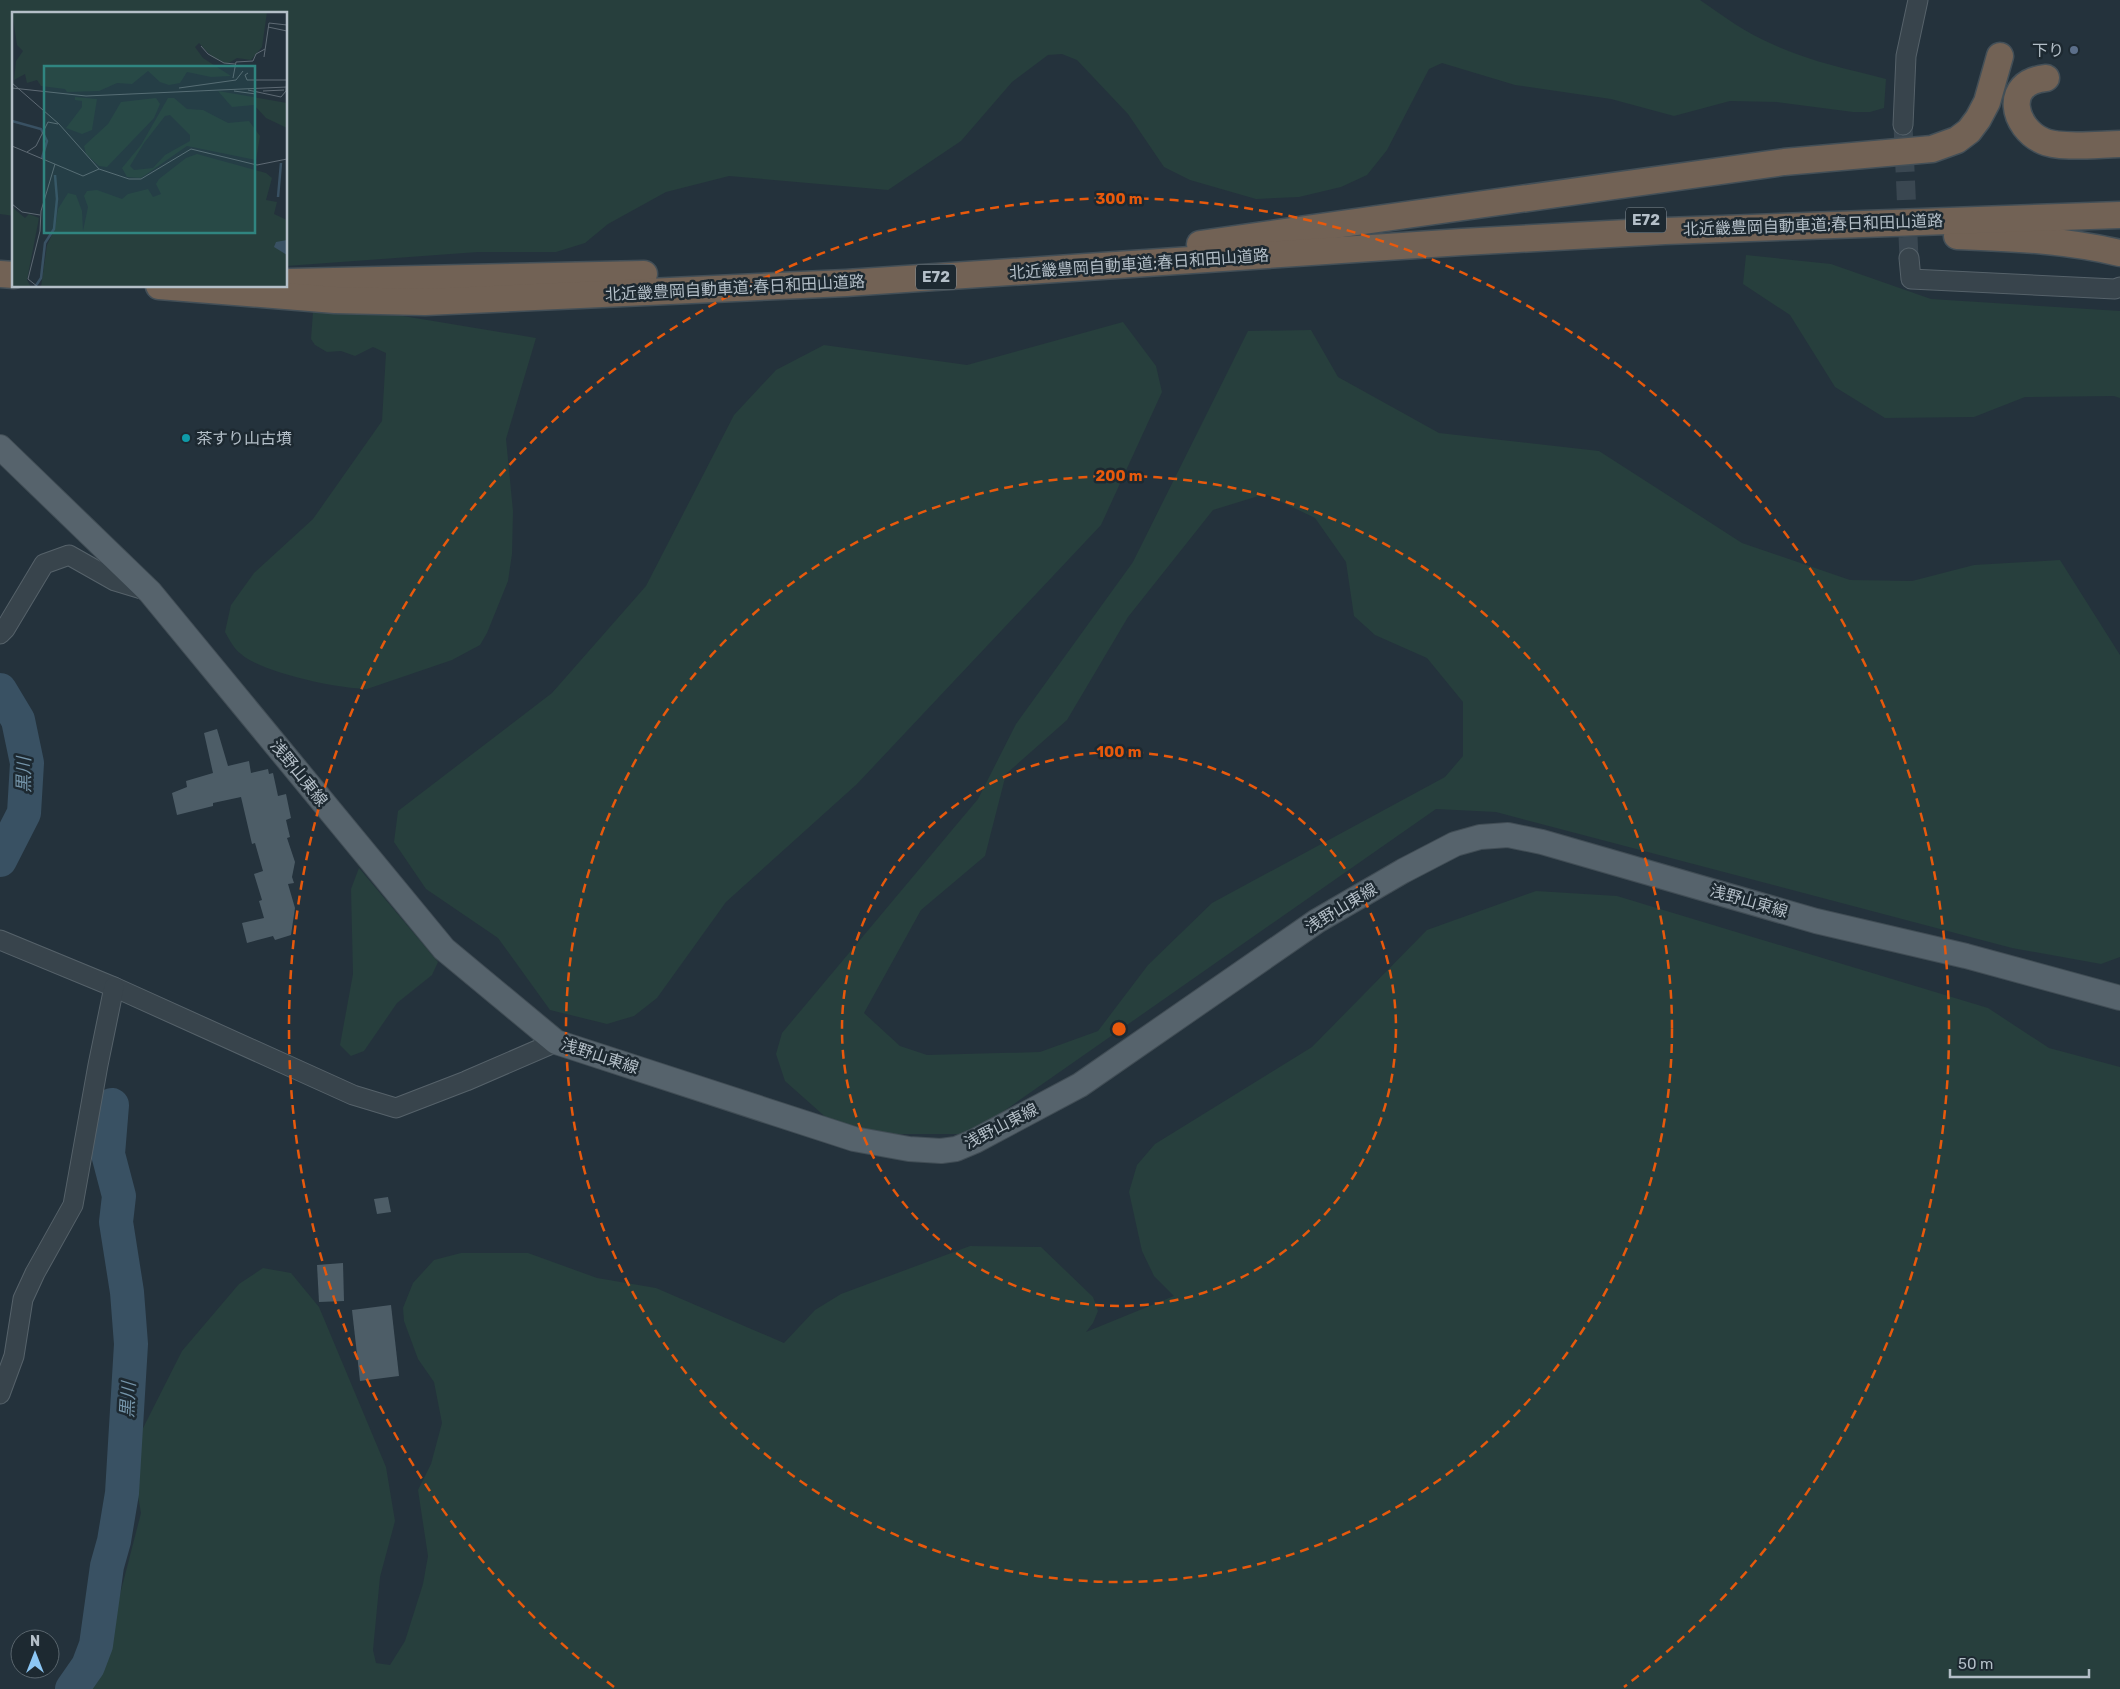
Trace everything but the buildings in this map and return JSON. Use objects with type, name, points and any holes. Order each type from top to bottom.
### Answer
[{"type":"highway","points":[[1172,248],[1775,163],[1932,149],[1957,140],[1969,131],[1978,119],[1987,102],[2000,56]]},
{"type":"highway","points":[[2046,78],[2034,79],[2025,83],[2020,89],[2018,109],[2026,130],[2045,143],[2120,144]]},
{"type":"highway","name":"北近畿豊岡自動車道;春日和田山道路","points":[[288,282],[846,269],[1666,219],[2120,203]]},
{"type":"highway","name":"北近畿豊岡自動車道;春日和田山道路","points":[[184,288],[335,300],[425,302],[846,283],[1462,242],[1714,229],[2120,215]]},
{"type":"highway","points":[[1714,229],[2008,238],[2067,243],[2120,253]]},
{"type":"main road","name":"浅野山東線","points":[[0,447],[150,592],[444,949],[556,1042],[854,1139],[909,1150],[941,1151],[956,1149],[975,1141],[1080,1085],[1318,922],[1404,870],[1455,844],[1480,837],[1508,835],[1542,842],[1816,920],[1966,956],[2120,998]]},
{"type":"street","points":[[1903,125],[1906,56],[1918,0]]},
{"type":"street","points":[[1909,258],[1911,279],[2060,288],[2115,289],[2120,287]]},
{"type":"street","points":[[0,634],[5,629],[44,564],[68,555],[115,581],[150,592]]},
{"type":"street","points":[[0,940],[114,987],[353,1095],[396,1108],[466,1081],[556,1042]]},
{"type":"street","points":[[0,1394],[14,1356],[23,1299],[35,1273],[73,1205],[114,987]]},
{"type":"green space","points":[[0,0],[1700,0],[1762,40],[1828,64],[1886,79],[1884,108],[1870,112],[1853,112],[1777,102],[1730,101],[1674,116],[1611,99],[1515,85],[1442,63],[1429,69],[1387,150],[1367,175],[1341,187],[1299,197],[1256,199],[1190,180],[1164,167],[1128,114],[1077,60],[1062,54],[1048,55],[1012,82],[961,141],[888,190],[729,176],[666,192],[608,224],[585,243],[556,252],[478,252],[288,266],[288,12],[12,12],[12,216],[0,214]]},
{"type":"green space","points":[[1746,255],[1831,264],[1931,299],[2120,311],[2120,398],[2114,396],[2025,397],[1974,417],[1885,418],[1835,387],[1790,315],[1743,284]]},
{"type":"green space","points":[[355,308],[536,338],[506,439],[513,511],[512,554],[508,581],[487,633],[480,645],[452,660],[367,689],[301,679],[251,661],[238,652],[225,632],[231,605],[254,573],[313,519],[382,421],[386,353],[373,347],[355,356],[341,351],[327,352],[315,345],[311,339],[313,312]]},
{"type":"green space","points":[[1123,322],[1156,366],[1162,392],[1101,525],[857,784],[726,902],[657,998],[634,1016],[607,1024],[550,1010],[498,938],[426,889],[394,842],[398,811],[552,693],[646,586],[734,415],[776,370],[824,345],[967,365]]},
{"type":"green space","points":[[1311,330],[1338,377],[1439,433],[1599,451],[1742,543],[1850,580],[1912,581],[1974,565],[2060,560],[2120,655],[2120,957],[2101,964],[2012,948],[1496,812],[1436,809],[971,1134],[855,1134],[830,1121],[785,1081],[776,1054],[782,1033],[978,799],[1016,724],[1133,562],[1248,331]],"holes":[[[1265,494],[1315,518],[1346,562],[1354,616],[1375,635],[1427,658],[1463,702],[1463,756],[1445,777],[1212,903],[1148,965],[1098,1031],[1040,1052],[927,1055],[900,1046],[864,1013],[921,910],[985,856],[1006,774],[1067,720],[1128,617],[1213,510]]]},
{"type":"green space","points":[[359,868],[438,962],[432,975],[397,1003],[364,1051],[351,1056],[340,1045],[353,974],[351,889]]},
{"type":"green space","points":[[1536,891],[1617,896],[1988,1008],[2049,1048],[2120,1067],[2120,1689],[87,1689],[108,1641],[141,1513],[133,1467],[138,1438],[182,1351],[239,1284],[263,1268],[291,1273],[319,1307],[386,1467],[395,1521],[380,1577],[373,1650],[376,1663],[390,1665],[405,1641],[423,1584],[428,1556],[418,1490],[431,1464],[442,1423],[434,1382],[418,1359],[404,1321],[403,1308],[413,1283],[434,1260],[461,1253],[528,1253],[597,1278],[656,1288],[784,1343],[815,1310],[841,1294],[970,1246],[1041,1247],[1093,1297],[1098,1311],[1093,1323],[1086,1332],[1174,1296],[1154,1276],[1142,1251],[1129,1192],[1137,1165],[1155,1144],[1312,1047],[1427,930]]},
{"type":"waterway","name":"黒川","points":[[0,690],[18,720],[27,763],[24,813],[0,860]]},
{"type":"waterway","name":"黒川","points":[[72,1689],[88,1666],[96,1645],[107,1566],[114,1541],[122,1493],[131,1344],[127,1292],[116,1222],[119,1196],[108,1154],[112,1105]]},
{"type":"tunnel","points":[[1903,125],[1909,258]]},
{"type":"place","name":"下り","points":[[2074,50]]},
{"type":"place","name":"茶すり山古墳","points":[[186,438]]}]
